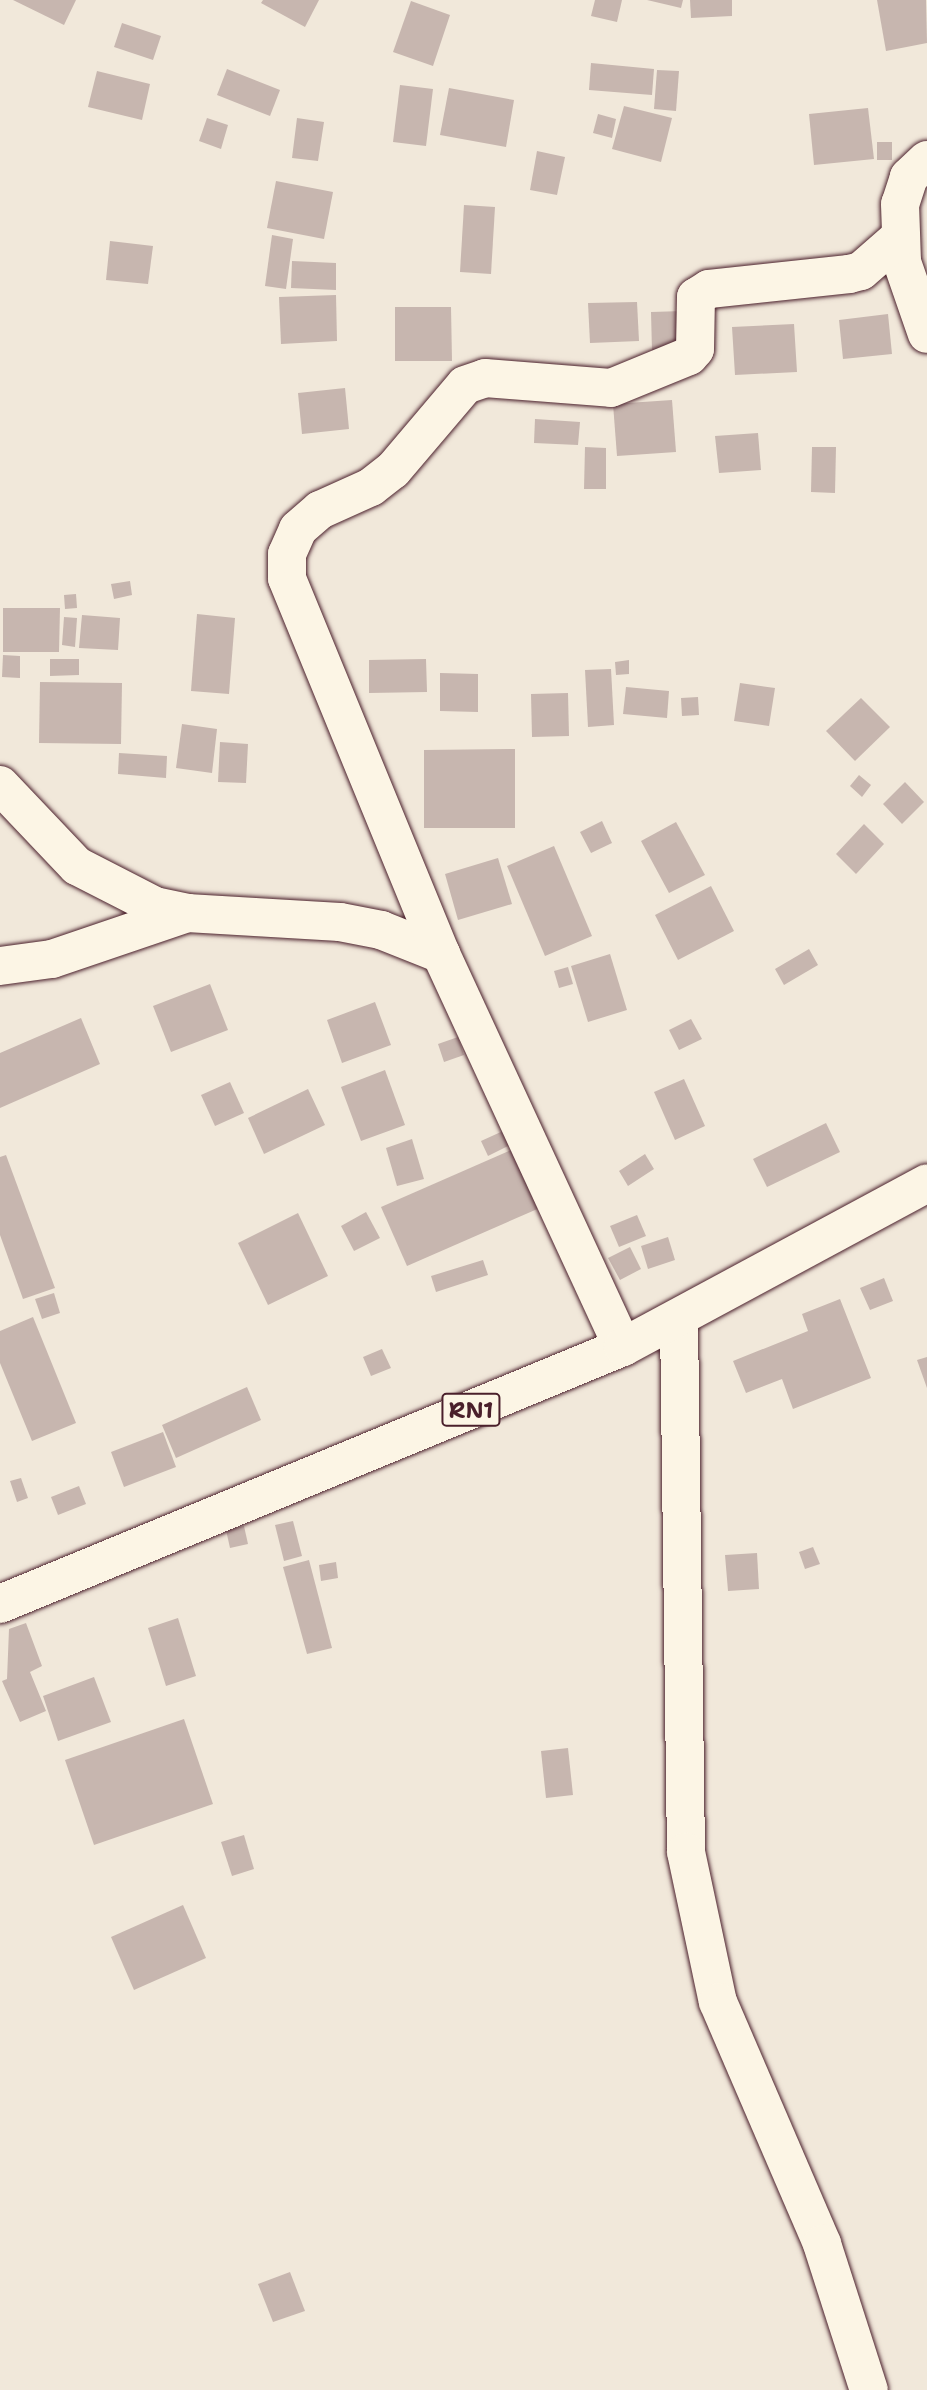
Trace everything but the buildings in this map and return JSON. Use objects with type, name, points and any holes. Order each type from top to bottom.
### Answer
[{"type":"main road","points":[[927,160],[909,177],[900,204],[902,262],[927,334]]},
{"type":"main road","points":[[623,1347],[441,954],[287,578],[287,554],[298,529],[320,510],[371,487],[393,470],[465,385],[485,378],[611,388],[689,356],[695,349],[696,297],[709,289],[861,271],[900,237]]},
{"type":"main road","points":[[1,781],[77,866],[155,906],[187,913],[340,922],[401,936],[441,954]]},
{"type":"main road","points":[[0,966],[52,959],[187,913]]},
{"type":"main road","name":"RN1","points":[[0,1604],[623,1347],[679,1320],[927,1183]]},
{"type":"main road","points":[[679,1320],[685,1853],[718,2002],[821,2244],[869,2390]]}]
